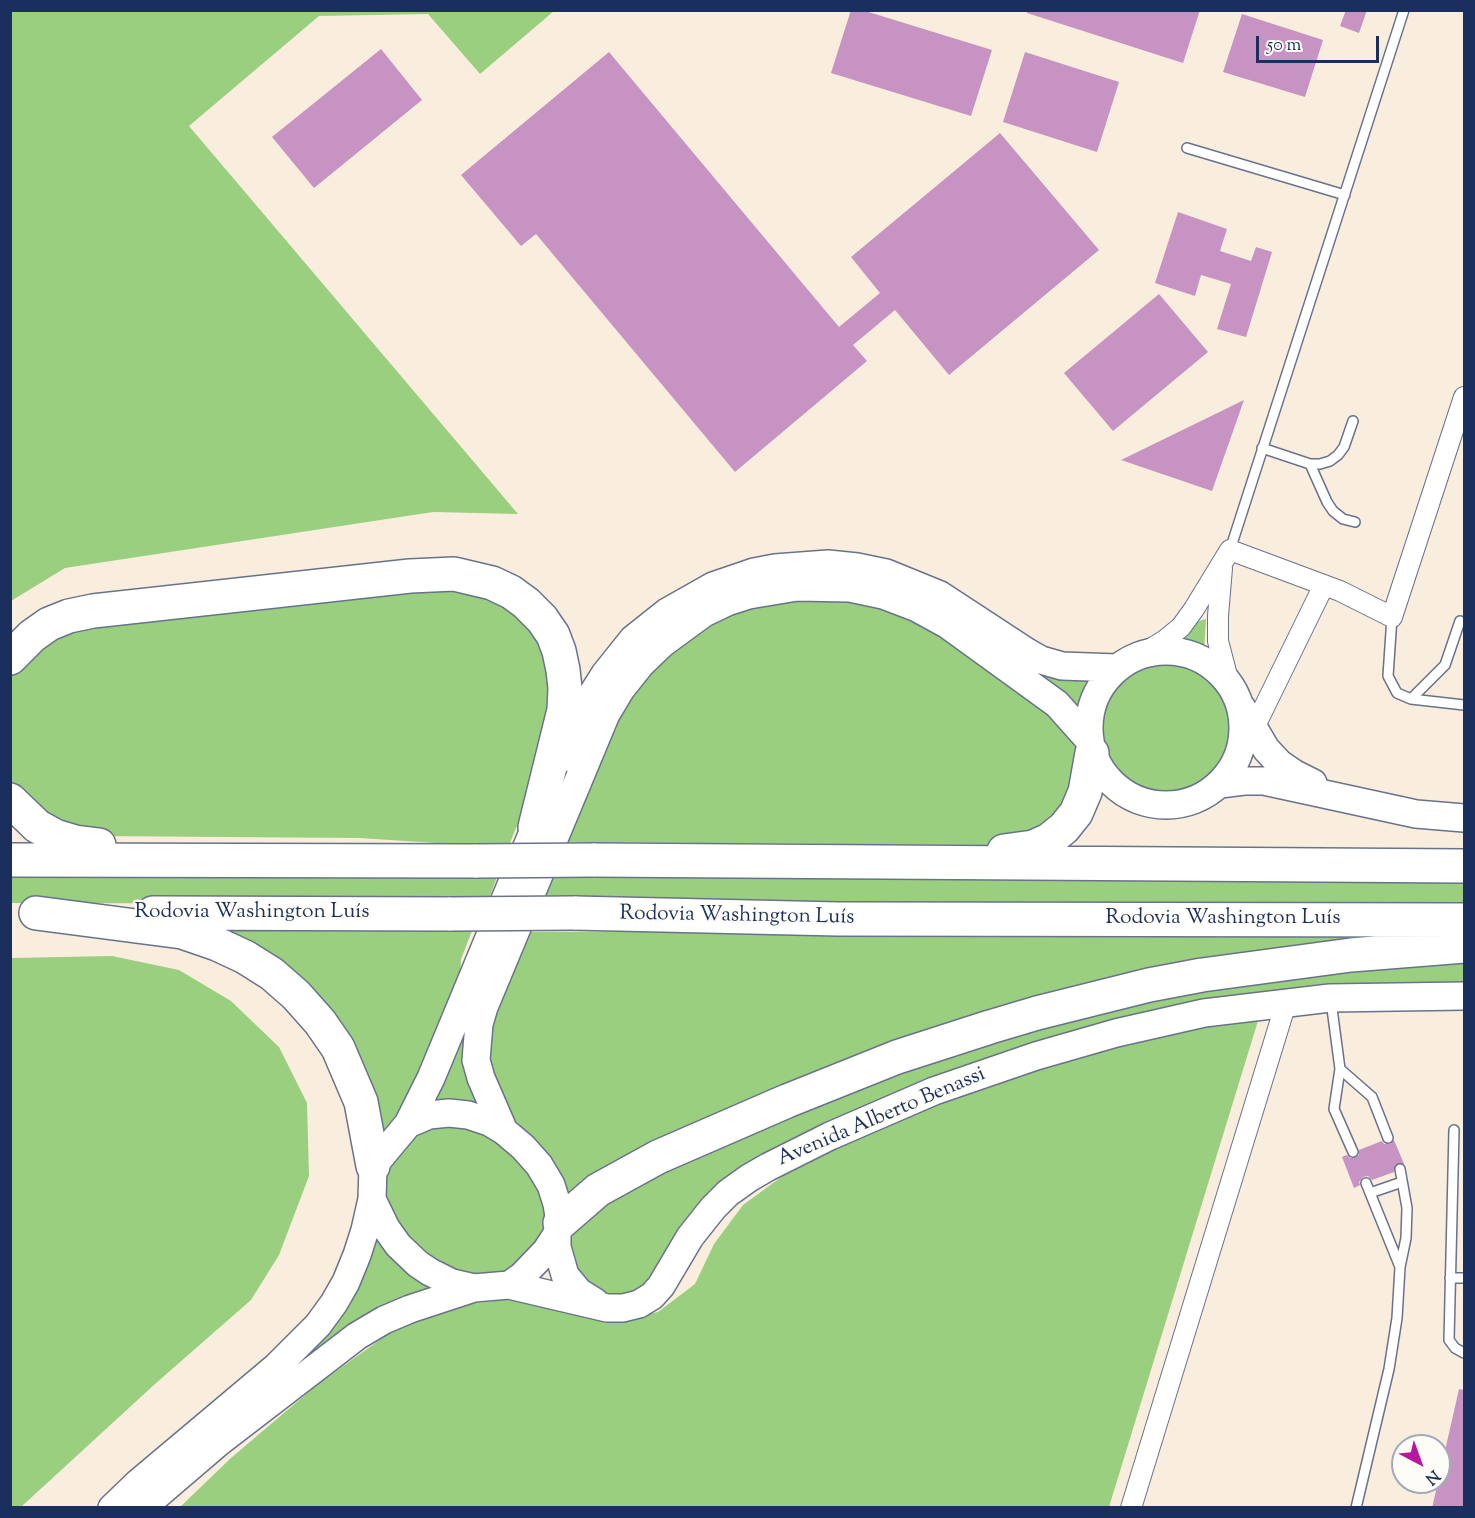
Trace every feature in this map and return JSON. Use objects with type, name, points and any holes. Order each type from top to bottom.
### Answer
[{"type":"highway","points":[[10,658],[32,636],[49,624],[69,616],[93,611],[410,576],[454,574],[492,583],[511,592],[542,619],[553,635],[563,670],[566,688],[564,710],[535,827]]},
{"type":"highway","points":[[861,862],[1009,850],[1033,847],[1049,840],[1064,828],[1076,813],[1085,792],[1091,747]]},
{"type":"highway","points":[[10,801],[37,826],[55,836],[75,842],[250,860]]},
{"type":"highway","points":[[10,860],[593,860],[1464,866]]},
{"type":"highway","points":[[23,913],[182,932],[245,957],[272,974],[296,995],[320,1022],[338,1048],[361,1102],[373,1166]]},
{"type":"highway","name":"Rodovia Washington Luís","points":[[23,913],[574,913],[838,919],[1464,920]]},
{"type":"highway","points":[[558,1228],[598,1190],[668,1153],[787,1101],[897,1057],[990,1027],[1149,985],[1202,975],[1328,958],[1464,946]]},
{"type":"main road","points":[[112,1508],[138,1483],[248,1391],[318,1325],[346,1282],[357,1255],[372,1199],[373,1166],[408,1124],[444,1052],[581,715],[619,654],[649,624],[688,598],[713,586],[754,572],[799,565],[828,564],[886,573],[940,595],[1027,652],[1041,660],[1062,666],[1128,662],[1164,651],[1189,654],[1212,665],[1234,694],[1248,737],[1295,774],[1355,801]]},
{"type":"main road","points":[[504,1131],[485,1088],[477,1060],[479,1024],[484,1007],[606,714],[621,688],[663,643],[689,623],[727,602],[773,590],[797,587],[841,588],[883,595],[917,608],[948,625],[1058,704],[1091,747],[1102,772],[1117,789],[1147,803],[1180,804],[1202,797],[1220,784],[1233,766],[1248,737]]},
{"type":"main road","points":[[1091,747],[1089,721],[1094,701],[1103,684],[1128,662]]},
{"type":"main road","points":[[1220,784],[1264,781],[1416,814],[1464,818]]},
{"type":"main road","name":"Avenida Alberto Benassi","points":[[509,1285],[607,1308],[623,1308],[639,1304],[652,1296],[670,1272],[698,1225],[728,1193],[768,1167],[830,1136],[934,1091],[1036,1056],[1116,1033],[1204,1013],[1330,998],[1464,996]]},
{"type":"main road","points":[[408,1124],[429,1115],[449,1113],[468,1115],[489,1122],[504,1131],[523,1148],[539,1166],[550,1185],[557,1204],[557,1246],[565,1275],[586,1298],[607,1308]]},
{"type":"main road","points":[[372,1199],[386,1228],[398,1245],[418,1264],[452,1283],[474,1288]]},
{"type":"main road","points":[[142,1508],[219,1442],[357,1336],[401,1312],[474,1288],[509,1285],[533,1267],[546,1251],[558,1228]]},
{"type":"street","points":[[1227,555],[1324,585],[1392,618],[1464,397]]},
{"type":"street","points":[[1128,662],[1165,640],[1181,627],[1227,555]]},
{"type":"street","points":[[1227,555],[1218,616],[1218,641],[1234,694]]},
{"type":"street","points":[[1248,737],[1324,585]]},
{"type":"street","points":[[1131,1508],[1286,1003]]},
{"type":"lane","points":[[1227,555],[1404,10]]},
{"type":"lane","points":[[1187,148],[1345,195]]},
{"type":"lane","points":[[1262,448],[1310,464],[1320,464],[1338,455],[1344,447],[1353,421]]},
{"type":"lane","points":[[1310,464],[1333,511],[1343,519],[1355,522]]},
{"type":"lane","points":[[1392,618],[1388,676],[1397,693],[1411,699],[1464,705]]},
{"type":"lane","points":[[1411,699],[1445,665],[1460,621]]},
{"type":"lane","points":[[1330,998],[1340,1069],[1334,1109],[1353,1152]]},
{"type":"lane","points":[[1340,1069],[1372,1097],[1388,1138]]},
{"type":"lane","points":[[1454,1130],[1449,1340],[1455,1348],[1464,1353]]},
{"type":"lane","points":[[1356,1508],[1389,1369],[1397,1318],[1407,1208],[1400,1169]]},
{"type":"lane","points":[[1370,1192],[1402,1182]]},
{"type":"lane","points":[[1366,1183],[1400,1267]]},
{"type":"lane","points":[[1450,1278],[1464,1278]]},
{"type":"green space","points":[[10,11],[554,11],[480,74],[428,14],[319,16],[189,126],[518,514],[433,512],[65,568],[11,601]]},
{"type":"green space","points":[[421,583],[500,594],[550,649],[553,736],[510,843],[485,843],[483,846],[359,838],[92,836],[72,832],[11,784],[10,674],[23,657],[54,632]]},
{"type":"green space","points":[[835,598],[895,611],[922,623],[1054,710],[1078,746],[1080,760],[1059,824],[1004,844],[984,845],[565,842],[620,707],[669,650],[728,614],[777,600]]},
{"type":"green space","points":[[1206,619],[1204,652],[1175,643],[1199,621]]},
{"type":"green space","points":[[1022,661],[1091,677],[1079,717]]},
{"type":"green space","points":[[1165,665],[1189,670],[1210,684],[1224,705],[1229,729],[1224,753],[1210,774],[1189,788],[1165,793],[1141,788],[1120,774],[1106,753],[1101,729],[1106,705],[1120,684],[1141,670]]},
{"type":"green space","points":[[11,869],[468,871],[471,879],[497,877],[490,896],[451,897],[434,904],[11,903]]},
{"type":"green space","points":[[588,876],[1464,876],[1464,911],[805,907],[543,895],[549,878]]},
{"type":"green space","points":[[212,926],[472,931],[461,959],[460,985],[407,1101],[377,1141],[364,1090]]},
{"type":"green space","points":[[674,931],[1208,937],[1400,935],[1075,996],[570,1204],[559,1171],[550,1156],[506,1111],[487,1058],[495,1004],[531,932]]},
{"type":"green space","points":[[1464,950],[1464,984],[1356,984],[1321,987],[807,1135],[642,1289],[624,1295],[607,1296],[580,1284],[567,1242],[574,1229],[616,1193],[826,1097],[1077,1010]]},
{"type":"green space","points":[[112,956],[179,970],[231,1001],[279,1047],[307,1103],[309,1176],[279,1255],[251,1300],[21,1507],[11,1507],[11,958]]},
{"type":"green space","points":[[476,1010],[483,1108],[424,1107]]},
{"type":"green space","points":[[1261,1011],[1109,1507],[179,1508],[231,1458],[318,1384],[398,1327],[457,1305],[526,1298],[629,1318],[658,1312],[695,1284],[714,1244],[743,1205],[795,1167],[909,1110],[1080,1045]]},
{"type":"green space","points":[[451,1126],[471,1129],[487,1135],[518,1158],[540,1186],[546,1208],[542,1234],[521,1262],[505,1271],[493,1274],[464,1273],[429,1257],[400,1229],[387,1203],[385,1192],[392,1162],[412,1138],[431,1129]]},
{"type":"green space","points":[[374,1237],[407,1273],[437,1291],[286,1371]]},
{"type":"building","points":[[851,10],[862,10],[992,50],[971,116],[831,73]]},
{"type":"building","points":[[1027,10],[1200,10],[1183,63],[1027,13]]},
{"type":"building","points":[[1346,10],[1367,10],[1359,33],[1340,26]]},
{"type":"building","points":[[1242,14],[1323,40],[1305,97],[1223,72]]},
{"type":"building","points":[[381,49],[422,100],[314,188],[272,137]]},
{"type":"building","points":[[609,52],[839,327],[880,293],[851,257],[1000,133],[1099,250],[949,375],[895,310],[853,345],[867,361],[735,472],[536,234],[521,246],[461,175]]},
{"type":"building","points":[[1025,52],[1119,82],[1097,152],[1003,122]]},
{"type":"building","points":[[1178,212],[1227,229],[1220,251],[1251,261],[1256,247],[1272,252],[1246,337],[1217,329],[1231,284],[1201,275],[1195,296],[1155,283]]},
{"type":"building","points":[[1159,294],[1208,352],[1113,431],[1064,373]]},
{"type":"building","points":[[1244,400],[1212,491],[1121,460]]},
{"type":"building","points":[[1394,1140],[1404,1164],[1396,1164],[1394,1172],[1372,1180],[1368,1176],[1363,1177],[1359,1182],[1360,1185],[1354,1188],[1342,1157],[1347,1155],[1355,1158],[1359,1155],[1359,1150],[1382,1141],[1384,1144],[1390,1144]]},
{"type":"building","points":[[1459,1389],[1464,1390],[1464,1508],[1432,1508],[1435,1494],[1451,1494],[1451,1434],[1449,1434]]}]
